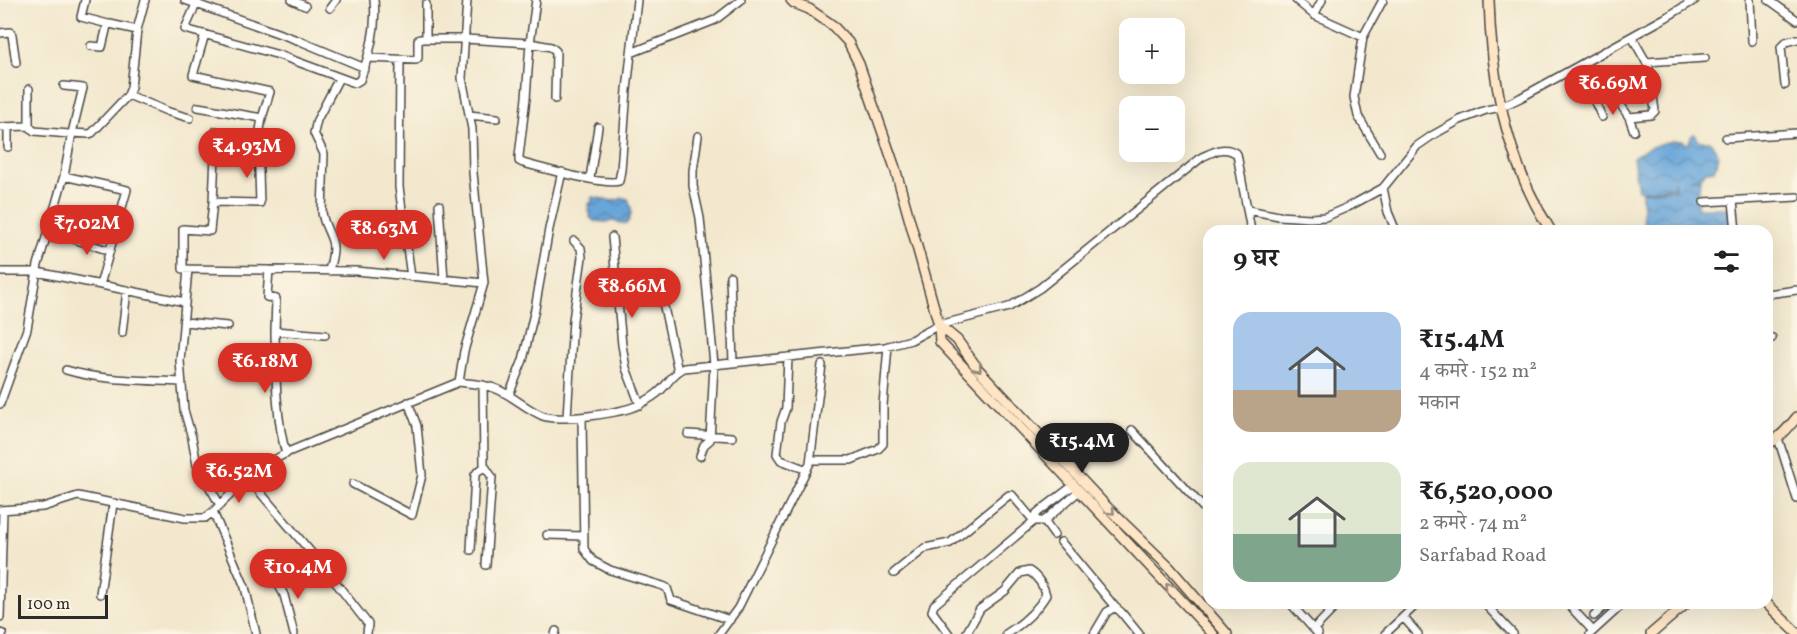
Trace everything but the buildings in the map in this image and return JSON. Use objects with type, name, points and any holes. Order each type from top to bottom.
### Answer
[{"type":"street","points":[[85,0],[81,17],[137,30]]},
{"type":"street","points":[[29,89],[29,126],[34,131],[62,134],[92,132],[128,95],[133,83],[137,30],[145,0]]},
{"type":"street","points":[[184,0],[197,2],[365,68]]},
{"type":"street","points":[[292,0],[305,6]]},
{"type":"street","points":[[330,8],[336,0]]},
{"type":"street","points":[[197,2],[185,28],[279,55],[357,83],[365,68],[374,39],[374,0]]},
{"type":"street","points":[[459,382],[464,351],[484,283],[473,173],[472,129],[462,78],[467,0]]},
{"type":"street","points":[[536,0],[519,161],[615,183],[620,177],[637,0]]},
{"type":"street","points":[[631,53],[715,20],[741,0]]},
{"type":"street","points":[[791,0],[832,25],[848,42],[859,64],[895,168],[939,325],[940,342],[1209,633],[1217,623]]},
{"type":"street","points":[[803,0],[809,9]]},
{"type":"street","points":[[1296,0],[1314,15],[1363,37]]},
{"type":"street","points":[[1314,15],[1322,0]]},
{"type":"street","points":[[1380,153],[1358,116],[1354,97],[1363,37],[1383,0]]},
{"type":"street","points":[[1489,0],[1491,35],[1501,107],[1514,153],[1528,189],[1547,225]]},
{"type":"street","points":[[1248,210],[1279,216],[1310,218],[1325,217],[1348,207],[1383,188],[1417,146],[1433,135],[1460,120],[1501,107],[1520,98],[1695,0]]},
{"type":"street","points":[[1750,0],[1752,41]]},
{"type":"street","points":[[1769,0],[1797,20],[1797,26]]},
{"type":"street","points":[[426,4],[426,39]]},
{"type":"street","points":[[91,46],[102,47],[101,37],[108,24]]},
{"type":"street","points":[[0,33],[10,32],[12,34],[16,63]]},
{"type":"street","points":[[205,34],[192,75],[270,92],[258,142],[260,203],[213,202]]},
{"type":"street","points":[[1629,117],[1651,115],[1655,111],[1650,72],[1632,37]]},
{"type":"street","points":[[368,58],[417,60],[418,40],[426,39],[465,39],[551,47],[556,51],[555,99]]},
{"type":"street","points":[[1785,85],[1781,47],[1786,42],[1797,39]]},
{"type":"street","points":[[1646,62],[1705,58]]},
{"type":"street","points":[[400,60],[399,187],[411,277]]},
{"type":"street","points":[[1578,66],[1602,117]]},
{"type":"street","points":[[330,271],[332,240],[322,219],[324,154],[314,133],[317,120],[339,78]]},
{"type":"street","points":[[0,404],[27,328],[37,272],[64,176],[83,88],[64,86]]},
{"type":"street","points":[[128,95],[190,118]]},
{"type":"street","points":[[1593,100],[1614,95],[1629,117],[1634,131]]},
{"type":"street","points":[[198,107],[262,118]]},
{"type":"street","points":[[469,115],[497,118]]},
{"type":"street","points":[[8,147],[4,127],[29,126]]},
{"type":"street","points":[[590,178],[598,127]]},
{"type":"street","points":[[216,131],[210,231],[183,229],[183,269],[356,271],[484,283]]},
{"type":"street","points":[[1726,138],[1797,133]]},
{"type":"street","points":[[698,136],[693,186],[700,218],[714,365],[710,440],[704,446],[700,456]]},
{"type":"street","points":[[0,618],[2,610],[2,510],[43,507],[78,496],[185,518],[205,518],[253,472],[285,454],[459,382],[498,389],[544,416],[582,417],[640,405],[656,395],[678,371],[684,368],[888,346],[911,340],[939,325],[1009,307],[1040,288],[1202,157],[1219,149],[1230,149],[1237,154],[1250,225]]},
{"type":"street","points":[[509,395],[523,360],[533,319],[562,172]]},
{"type":"street","points":[[64,176],[127,190],[100,285]]},
{"type":"street","points":[[1383,188],[1393,225]]},
{"type":"street","points":[[1704,202],[1797,197]]},
{"type":"street","points":[[1733,201],[1735,225]]},
{"type":"street","points":[[439,205],[444,280]]},
{"type":"street","points":[[612,237],[622,345],[626,368],[640,405]]},
{"type":"street","points":[[71,238],[110,251]]},
{"type":"street","points":[[567,417],[571,349],[582,257],[581,248],[574,241]]},
{"type":"street","points":[[188,269],[180,361],[184,410],[192,438],[196,465],[220,505]]},
{"type":"street","points":[[269,270],[267,297],[276,299],[277,396],[285,454]]},
{"type":"street","points":[[0,272],[37,272],[185,302]]},
{"type":"street","points":[[730,276],[733,363]]},
{"type":"street","points":[[658,280],[678,371]]},
{"type":"street","points":[[122,333],[127,290]]},
{"type":"street","points":[[1773,293],[1797,290]]},
{"type":"street","points":[[184,322],[228,326]]},
{"type":"street","points":[[939,325],[957,340],[978,369],[1107,507],[1169,567],[1203,607]]},
{"type":"street","points":[[275,331],[325,335]]},
{"type":"street","points":[[811,460],[851,460],[878,449],[883,444],[883,405],[888,346]]},
{"type":"street","points":[[788,357],[786,408],[781,422],[777,454],[781,460],[807,470]]},
{"type":"street","points":[[719,634],[738,608],[811,460],[822,365]]},
{"type":"street","points":[[66,370],[118,379],[181,382]]},
{"type":"street","points":[[483,385],[484,465],[492,477],[486,565]]},
{"type":"street","points":[[353,484],[412,515],[422,475],[417,426],[408,402]]},
{"type":"street","points":[[582,417],[584,549],[593,561],[610,570],[667,588],[671,600],[730,620]]},
{"type":"street","points":[[1773,441],[1797,417]]},
{"type":"street","points":[[1132,430],[1203,507]]},
{"type":"street","points":[[688,434],[732,436]]},
{"type":"street","points":[[1778,438],[1797,499]]},
{"type":"street","points":[[471,550],[476,474],[485,467]]},
{"type":"street","points":[[248,478],[326,570],[368,624],[367,634]]},
{"type":"street","points":[[894,573],[925,548],[950,543],[1009,495],[1012,495],[1034,521],[1044,521],[1076,488]]},
{"type":"street","points":[[949,634],[934,615],[932,611],[934,605],[1034,521],[1037,513],[1076,488]]},
{"type":"street","points":[[100,594],[113,504]]},
{"type":"street","points":[[213,512],[245,587],[256,634]]},
{"type":"street","points":[[1044,521],[1054,535]]},
{"type":"street","points":[[547,535],[584,536]]},
{"type":"street","points":[[1061,542],[1139,634]]},
{"type":"street","points":[[966,634],[980,609],[1005,591],[1020,573],[1029,571],[1044,588],[1046,595],[1029,617],[1006,634]]},
{"type":"street","points":[[274,576],[284,595],[294,634]]},
{"type":"street","points":[[1094,634],[1107,612],[1115,607]]},
{"type":"street","points":[[1205,609],[1227,634]]},
{"type":"street","points":[[1295,609],[1316,632],[1334,609]]},
{"type":"street","points":[[1385,634],[1412,609]]},
{"type":"street","points":[[1490,609],[1513,634]]},
{"type":"street","points":[[1572,609],[1592,633],[1618,609]]},
{"type":"street","points":[[1594,616],[1602,609]]},
{"type":"street","points":[[1651,634],[1680,609]]},
{"type":"street","points":[[1772,609],[1797,633]]},
{"type":"street","points":[[1403,617],[1418,634]]},
{"type":"water","points":[[1694,134],[1699,141],[1710,141],[1719,156],[1714,170],[1706,171],[1700,178],[1689,179],[1700,179],[1697,208],[1729,208],[1730,225],[1644,225],[1642,192],[1675,189],[1674,180],[1674,187],[1638,190],[1633,157],[1644,150],[1664,143],[1684,141],[1684,145],[1689,143]]},
{"type":"water","points":[[592,197],[611,201],[628,199],[631,212],[626,224],[594,221],[590,217],[591,212],[588,212]]}]
